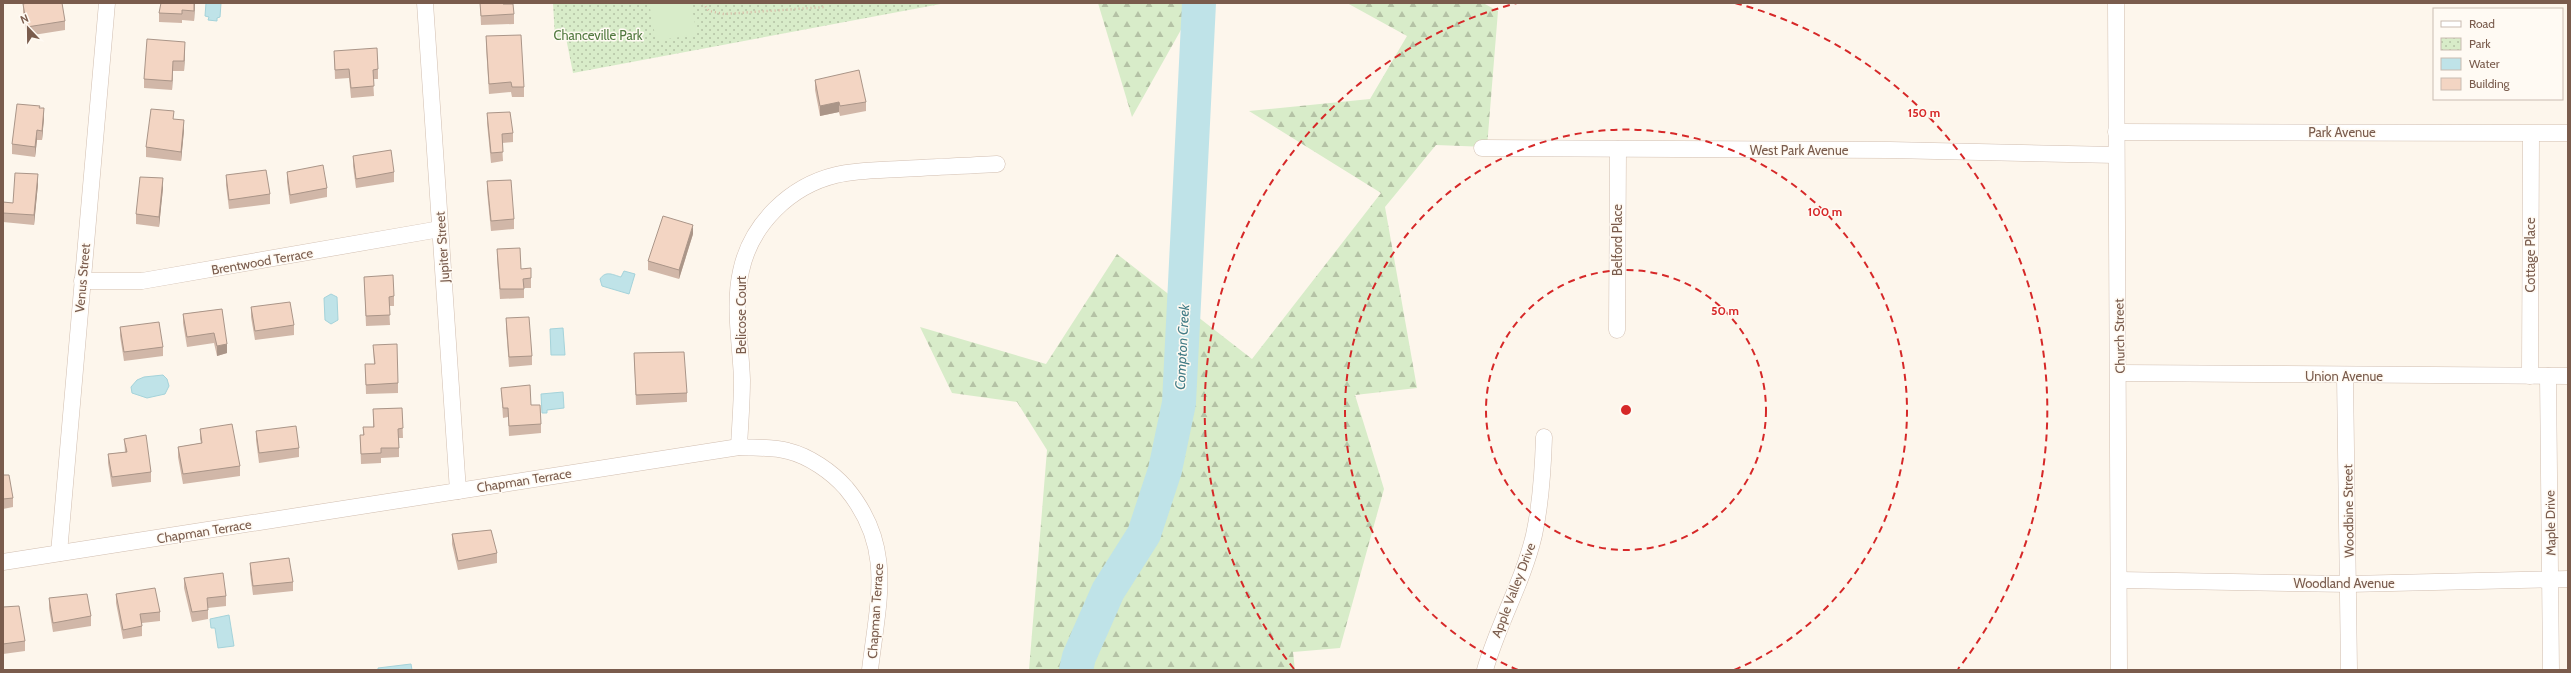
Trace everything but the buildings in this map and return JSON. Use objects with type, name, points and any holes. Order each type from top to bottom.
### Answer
[{"type":"street","name":"Venus Street","points":[[59,553],[107,3]]},
{"type":"street","name":"Jupiter Street","points":[[425,3],[458,491]]},
{"type":"street","name":"Church Street","points":[[2116,3],[2116,155],[2120,373],[2119,670]]},
{"type":"street","name":"Park Avenue","points":[[2116,132],[2245,131],[2531,134],[2568,133]]},
{"type":"street","name":"Cottage Place","points":[[2530,376],[2531,134]]},
{"type":"street","name":"West Park Avenue","points":[[1482,148],[1890,150],[2116,155]]},
{"type":"street","name":"Belford Place","points":[[1616,330],[1618,149]]},
{"type":"street","name":"Belicose Court","points":[[739,447],[742,382],[739,297],[741,272],[756,234],[773,211],[790,197],[814,183],[837,174],[872,170],[997,164]]},
{"type":"street","name":"Brentwood Terrace","points":[[82,281],[142,281],[440,229]]},
{"type":"street","name":"Union Avenue","points":[[2120,373],[2346,376],[2568,376]]},
{"type":"street","name":"Woodbine Street","points":[[2346,376],[2349,670]]},
{"type":"street","name":"Maple Drive","points":[[2548,376],[2551,670]]},
{"type":"street","name":"Apple Valley Drive","points":[[1484,670],[1492,644],[1522,572],[1534,535],[1543,486],[1544,437]]},
{"type":"street","name":"Chapman Terrace","points":[[3,562],[739,447],[788,451],[811,460],[839,480],[867,518],[879,554],[880,578],[870,670]]},
{"type":"street","name":"Woodland Avenue","points":[[2120,580],[2349,584],[2568,580]]},
{"type":"path","points":[[703,3],[709,11],[724,14],[825,7]]},
{"type":"green space","name":"Chanceville Park","points":[[553,3],[946,3],[573,73],[566,38],[555,38]]},
{"type":"green space","points":[[649,3],[691,3],[697,34],[656,41]]},
{"type":"green space","points":[[1098,3],[1196,3],[1132,117]]},
{"type":"green space","points":[[1347,3],[1483,3],[1498,11],[1487,147],[1436,145],[1385,207],[1417,388],[1355,395],[1384,489],[1340,648],[1293,652],[1295,670],[1029,670],[1047,450],[1017,402],[952,393],[920,327],[1046,364],[1117,254],[1252,359],[1381,193],[1249,111],[1370,99],[1407,36]]},
{"type":"water","points":[[206,3],[221,3],[220,17],[217,18],[217,21],[208,20],[209,17],[205,16]]},
{"type":"water","points":[[624,271],[635,274],[629,294],[602,286],[600,279],[602,276],[610,274],[621,277]]},
{"type":"water","points":[[331,294],[337,297],[338,320],[331,324],[325,320],[324,298]]},
{"type":"water","points":[[563,328],[565,355],[551,355],[550,329]]},
{"type":"water","points":[[163,375],[167,379],[169,386],[165,394],[147,398],[132,393],[131,387],[137,380],[144,377]]},
{"type":"water","points":[[563,392],[564,408],[547,410],[547,413],[542,413],[541,394]]},
{"type":"water","points":[[229,615],[234,646],[218,648],[215,628],[211,628],[210,619]]},
{"type":"water","points":[[411,664],[412,670],[378,670],[378,668]]},
{"type":"waterway","name":"Compton Creek","points":[[1076,670],[1079,657],[1108,591],[1144,534],[1165,470],[1179,403],[1199,3]]}]
